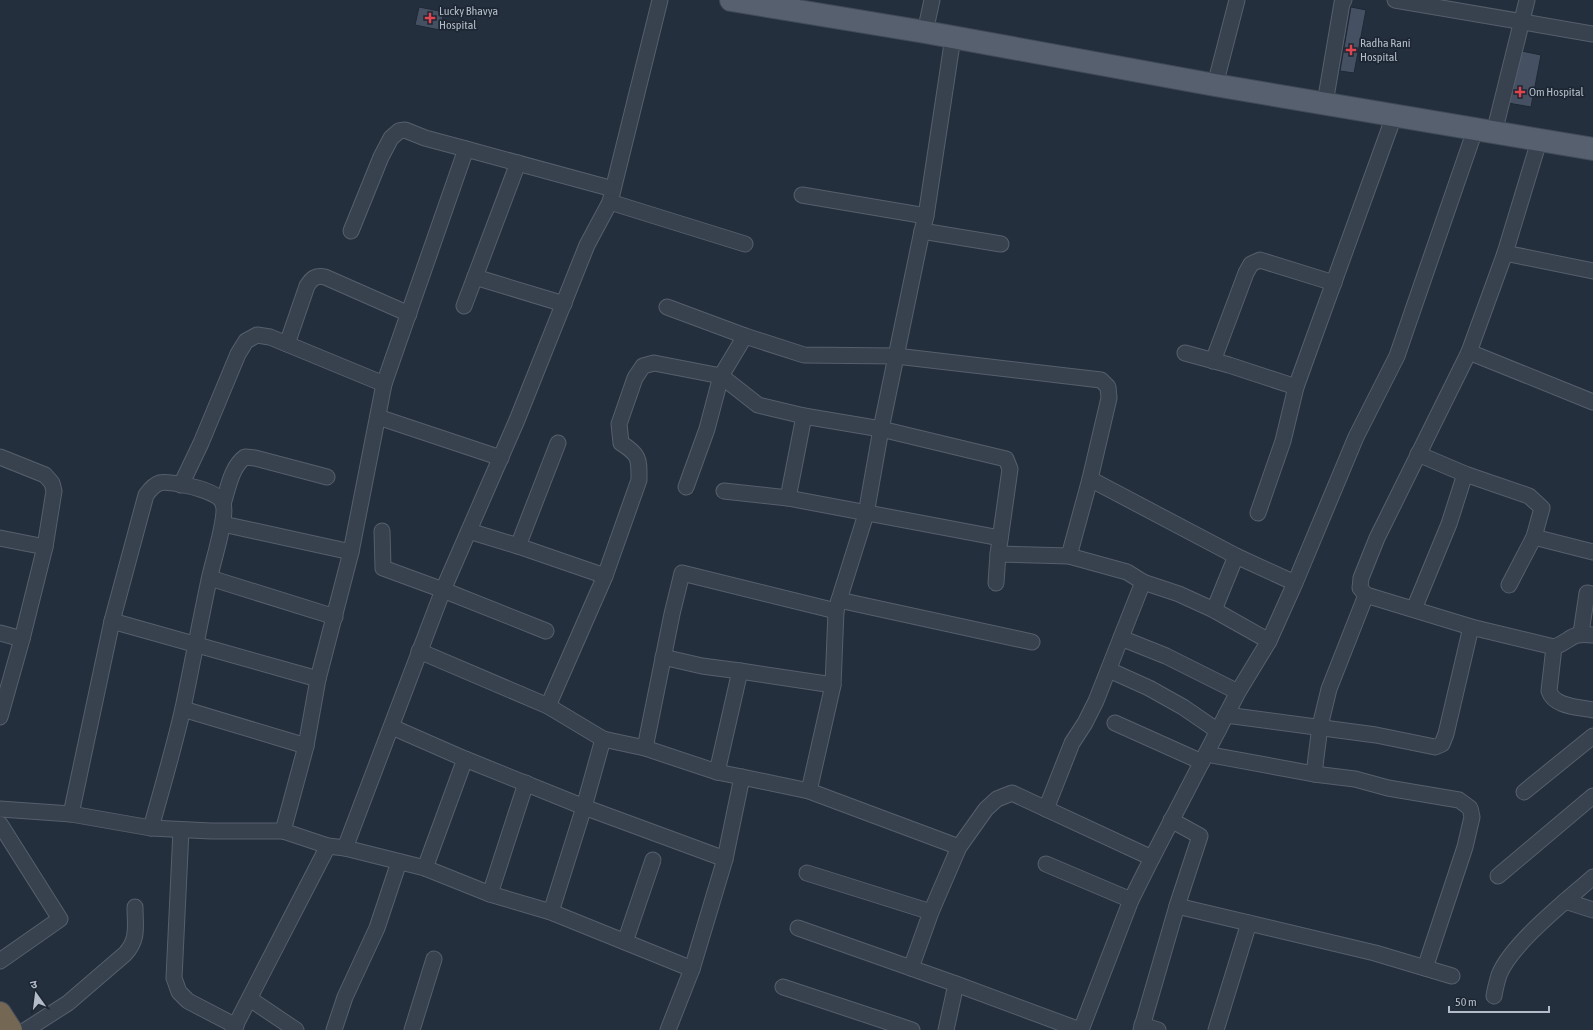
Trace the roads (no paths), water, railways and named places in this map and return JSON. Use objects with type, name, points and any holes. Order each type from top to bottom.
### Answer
[{"type":"highway","points":[[0,1013],[11,1030]]},
{"type":"main road","points":[[731,0],[925,32],[1215,85],[1593,150]]},
{"type":"street","points":[[345,848],[443,590],[501,458],[587,245],[612,195],[660,0]]},
{"type":"street","points":[[925,32],[932,0]]},
{"type":"street","points":[[1215,85],[1237,0]]},
{"type":"street","points":[[1325,103],[1342,3],[1344,0]]},
{"type":"street","points":[[1395,0],[1522,20],[1593,34]]},
{"type":"street","points":[[798,928],[1080,1030],[1131,900],[1238,692],[1269,641],[1356,437],[1397,356],[1485,132],[1522,20],[1527,0]]},
{"type":"street","points":[[809,791],[833,685],[838,606],[866,514],[881,429],[926,216],[952,37]]},
{"type":"street","points":[[1258,513],[1283,441],[1296,387],[1394,116]]},
{"type":"street","points":[[351,231],[381,157],[391,138],[399,131],[406,130],[424,138],[518,163],[612,195],[744,244]]},
{"type":"street","points":[[1539,141],[1505,253],[1469,352],[1377,538],[1365,568],[1360,588],[1366,595],[1471,627],[1554,647],[1560,645],[1573,636],[1587,634],[1587,593],[1593,594]]},
{"type":"street","points":[[283,832],[306,746],[318,679],[351,552],[384,384],[466,149]]},
{"type":"street","points":[[464,306],[518,163]]},
{"type":"street","points":[[802,194],[926,216]]},
{"type":"street","points":[[922,231],[1001,244]]},
{"type":"street","points":[[1505,253],[1593,271]]},
{"type":"street","points":[[1213,361],[1246,273],[1251,264],[1260,260],[1334,283]]},
{"type":"street","points":[[287,344],[307,286],[312,279],[318,276],[325,277],[409,314]]},
{"type":"street","points":[[475,278],[564,304]]},
{"type":"street","points":[[667,307],[745,336],[804,355],[896,356],[1101,380],[1108,387],[1109,398],[1090,479],[1069,556]]},
{"type":"street","points":[[181,485],[201,443],[238,354],[246,341],[257,334],[270,337],[384,384]]},
{"type":"street","points":[[686,487],[708,429],[721,376],[745,336]]},
{"type":"street","points":[[1469,352],[1593,402]]},
{"type":"street","points":[[1185,353],[1296,387]]},
{"type":"street","points":[[548,706],[605,576],[639,480],[639,463],[634,451],[621,443],[619,424],[636,378],[643,366],[654,363],[721,376],[758,405],[804,416],[881,429],[1006,458],[1010,470],[998,554],[996,583]]},
{"type":"street","points":[[788,498],[804,416]]},
{"type":"street","points":[[378,417],[501,458]]},
{"type":"street","points":[[518,546],[558,443]]},
{"type":"street","points":[[1418,454],[1465,474],[1529,496],[1542,508],[1534,537],[1509,585]]},
{"type":"street","points":[[0,456],[45,475],[52,483],[54,491],[45,547],[22,639],[0,717]]},
{"type":"street","points":[[151,828],[183,709],[210,578],[223,524],[223,504],[239,461],[245,457],[255,458],[327,477]]},
{"type":"street","points":[[1414,609],[1449,524],[1465,474]]},
{"type":"street","points":[[1090,479],[1236,556],[1295,583]]},
{"type":"street","points":[[72,814],[112,621],[146,495],[153,486],[162,482],[207,492],[218,497],[223,504]]},
{"type":"street","points":[[724,491],[788,498],[866,514],[1000,538]]},
{"type":"street","points":[[223,524],[351,552]]},
{"type":"street","points":[[382,531],[383,568],[546,631]]},
{"type":"street","points":[[469,531],[605,576]]},
{"type":"street","points":[[1534,537],[1593,552]]},
{"type":"street","points":[[0,538],[45,547]]},
{"type":"street","points":[[998,554],[1069,556],[1127,572],[1143,582],[1179,594],[1214,610],[1269,641]]},
{"type":"street","points":[[1214,610],[1236,556]]},
{"type":"street","points":[[645,748],[672,614],[682,573],[838,606],[1032,642]]},
{"type":"street","points":[[210,578],[335,617]]},
{"type":"street","points":[[1046,809],[1072,743],[1096,701],[1143,582]]},
{"type":"street","points":[[1314,774],[1320,726],[1329,689],[1366,595]]},
{"type":"street","points":[[112,621],[318,679]]},
{"type":"street","points":[[1226,715],[1320,726],[1376,735],[1422,746],[1435,747],[1442,744],[1471,627]]},
{"type":"street","points":[[0,633],[22,639]]},
{"type":"street","points":[[1121,638],[1166,656],[1238,692]]},
{"type":"street","points":[[1554,647],[1549,691],[1550,697],[1563,704],[1593,710]]},
{"type":"street","points":[[419,652],[548,706],[603,739],[645,748],[717,772],[809,791],[959,847]]},
{"type":"street","points":[[663,657],[702,666],[833,685]]},
{"type":"street","points":[[1109,670],[1149,688],[1183,707],[1218,731]]},
{"type":"street","points":[[717,772],[740,671]]},
{"type":"street","points":[[183,709],[306,746]]},
{"type":"street","points":[[1115,723],[1204,758],[1355,779],[1388,788],[1459,800],[1470,808],[1472,817],[1465,847],[1425,968]]},
{"type":"street","points":[[392,727],[465,759],[584,807],[725,859]]},
{"type":"street","points":[[1524,792],[1593,736]]},
{"type":"street","points":[[551,912],[584,807],[603,739]]},
{"type":"street","points":[[424,868],[465,759]]},
{"type":"street","points":[[668,1030],[692,969],[725,859],[742,776]]},
{"type":"street","points":[[490,894],[526,784]]},
{"type":"street","points":[[911,968],[931,912],[959,847],[986,809],[997,799],[1012,793],[1152,858]]},
{"type":"street","points":[[1498,876],[1593,796]]},
{"type":"street","points":[[0,809],[72,814],[151,828],[283,832],[328,846],[345,848],[424,868],[490,894],[551,912],[692,969]]},
{"type":"street","points":[[1158,1030],[1142,1028],[1177,906],[1200,836],[1171,820]]},
{"type":"street","points":[[0,824],[60,919],[0,961]]},
{"type":"street","points":[[181,830],[174,978],[178,992],[188,1001],[235,1028],[328,846]]},
{"type":"street","points":[[625,942],[653,860]]},
{"type":"street","points":[[334,1030],[345,997],[377,928],[399,862]]},
{"type":"street","points":[[1046,864],[1131,900]]},
{"type":"street","points":[[807,873],[931,912]]},
{"type":"street","points":[[1494,996],[1499,974],[1518,946],[1565,901],[1593,877]]},
{"type":"street","points":[[1565,901],[1593,910]]},
{"type":"street","points":[[1177,906],[1375,953],[1452,976]]},
{"type":"street","points":[[26,1030],[68,1003],[125,954],[133,945],[135,936],[135,907]]},
{"type":"street","points":[[1216,1030],[1249,923]]},
{"type":"street","points":[[412,1030],[434,959]]},
{"type":"street","points":[[946,1030],[956,984]]},
{"type":"street","points":[[783,987],[912,1030]]},
{"type":"street","points":[[250,998],[296,1030]]},
{"type":"place","name":"Lucky Bhavya Hospital","points":[[430,18]]},
{"type":"place","name":"Radha Rani Hospital","points":[[1351,50]]},
{"type":"place","name":"Om Hospital","points":[[1520,92]]}]
